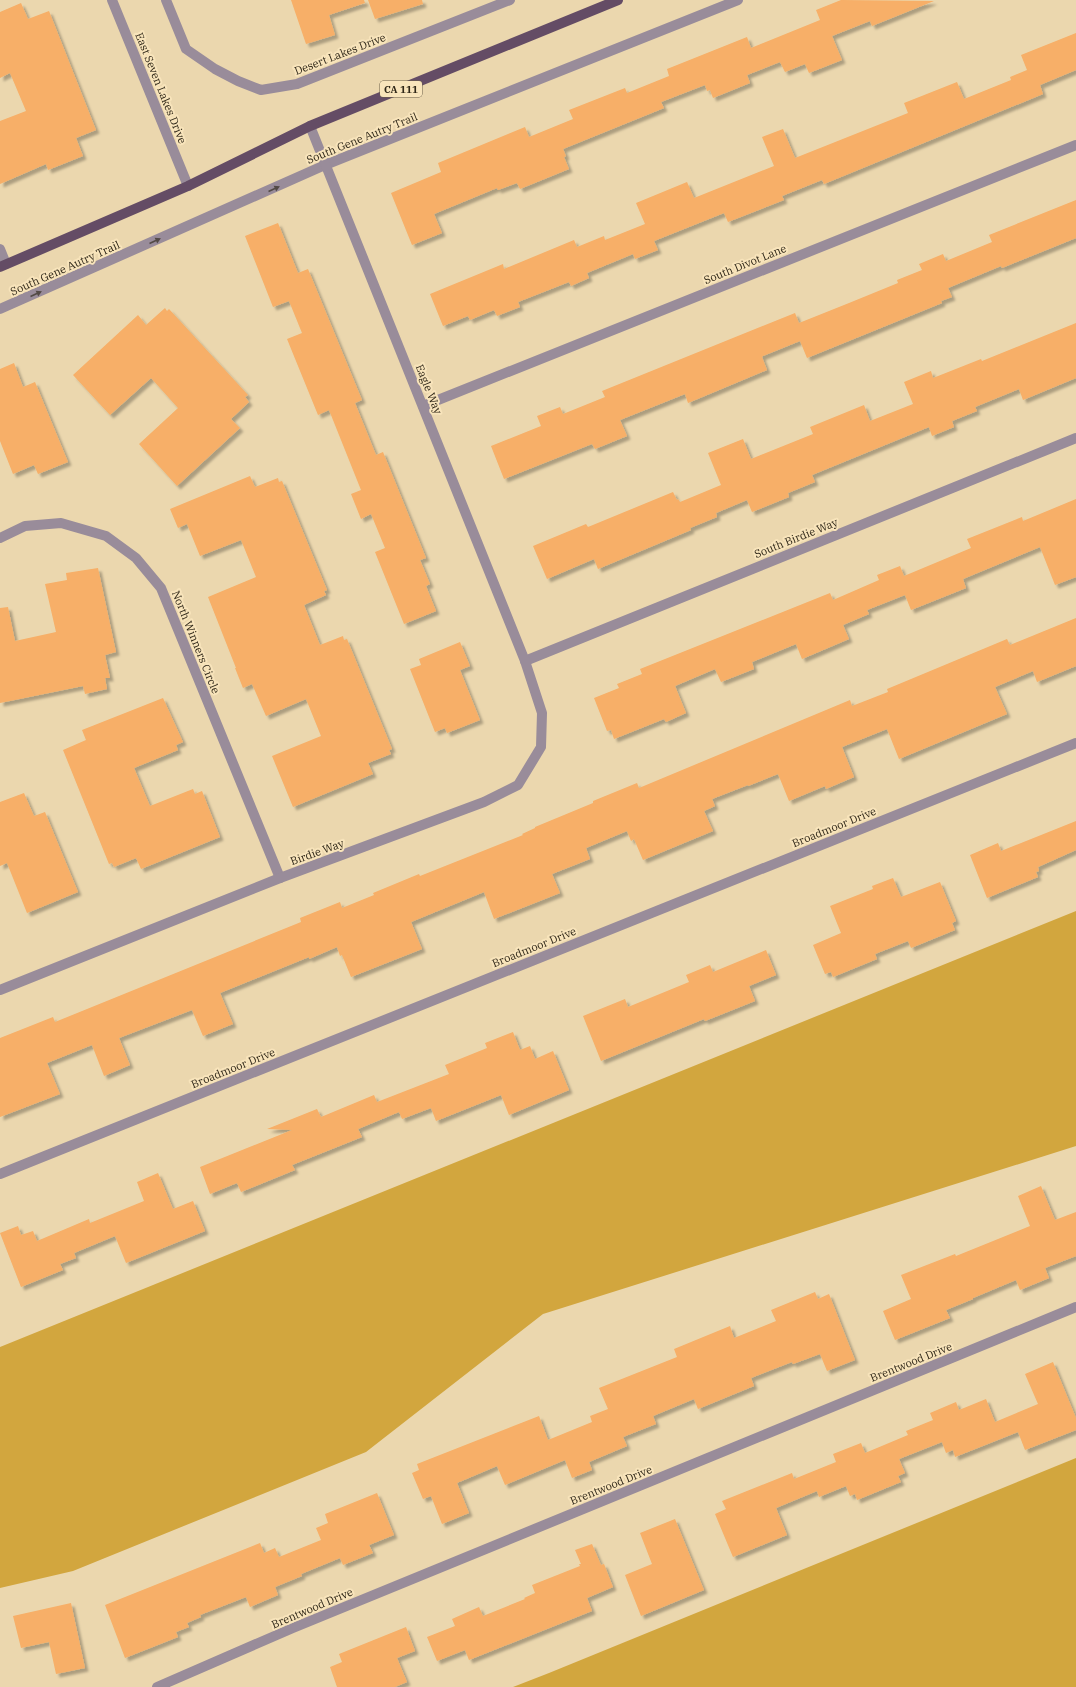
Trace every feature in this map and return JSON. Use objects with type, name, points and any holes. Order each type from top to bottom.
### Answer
[{"type":"main road","name":"CA 111","points":[[3,266],[188,186],[310,126],[618,0]]},
{"type":"street","name":"East Seven Lakes Drive","points":[[112,0],[188,186]]},
{"type":"street","name":"Desert Lakes Drive","points":[[166,0],[186,49],[215,69],[238,81],[261,90],[297,84],[510,0]]},
{"type":"street","name":"South Gene Autry Trail","points":[[0,309],[325,165],[738,0]]},
{"type":"street","name":"Eagle Way","points":[[310,126],[525,661]]},
{"type":"street","name":"South Divot Lane","points":[[423,406],[1076,145]]},
{"type":"street","points":[[0,249],[3,266]]},
{"type":"street","name":"South Birdie Way","points":[[525,661],[1076,438]]},
{"type":"street","name":"North Winners Circle","points":[[0,538],[25,526],[61,523],[106,536],[136,558],[161,588],[280,878]]},
{"type":"street","name":"Birdie Way","points":[[0,990],[280,878],[484,802],[518,785],[541,747],[542,713],[525,661]]},
{"type":"street","name":"Broadmoor Drive","points":[[0,1174],[1076,743]]},
{"type":"street","name":"Brentwood Drive","points":[[157,1687],[301,1625],[1076,1307]]},
{"type":"shaded area","points":[[1076,911],[1076,1146],[543,1314],[366,1452],[73,1571],[0,1588],[0,1347]]},
{"type":"shaded area","points":[[1076,1458],[1076,1687],[513,1687],[549,1673]]},
{"type":"building","points":[[291,0],[364,0],[365,3],[329,15],[335,35],[306,44]]},
{"type":"building","points":[[368,0],[422,0],[423,4],[375,19]]},
{"type":"building","points":[[841,0],[934,1],[872,26],[870,21],[832,36],[842,60],[809,73],[805,64],[785,72],[780,62],[747,75],[750,83],[713,98],[710,90],[707,91],[705,85],[661,102],[664,108],[563,149],[566,156],[564,157],[569,169],[520,189],[517,183],[498,190],[497,188],[434,214],[442,233],[412,245],[391,193],[441,172],[438,163],[525,127],[529,137],[573,119],[569,110],[625,88],[627,93],[669,76],[667,69],[747,37],[751,48],[820,20],[816,10]]},
{"type":"building","points":[[21,3],[28,19],[49,11],[96,130],[76,138],[83,156],[48,170],[46,164],[0,184],[0,121],[26,111],[10,73],[0,78],[0,12]]},
{"type":"building","points":[[1076,33],[1076,70],[1040,85],[1043,94],[824,184],[822,180],[782,196],[784,200],[728,222],[724,213],[654,241],[658,250],[635,259],[633,254],[587,273],[589,278],[571,286],[569,282],[518,302],[520,307],[497,316],[494,310],[470,320],[468,316],[443,326],[430,294],[503,264],[504,269],[574,240],[577,247],[604,236],[605,240],[645,224],[636,203],[687,182],[694,198],[774,166],[762,137],[783,129],[795,158],[908,113],[904,103],[957,82],[964,99],[1011,80],[1010,77],[1027,70],[1021,55]]},
{"type":"building","points":[[1076,200],[1076,238],[1002,268],[1001,266],[948,288],[952,297],[941,301],[942,303],[807,358],[800,341],[763,356],[762,357],[767,370],[688,403],[685,394],[620,420],[627,436],[595,449],[592,444],[504,479],[491,446],[541,426],[537,416],[560,407],[563,414],[605,397],[602,391],[795,313],[799,323],[849,303],[898,283],[897,280],[922,270],[919,264],[943,254],[946,261],[992,242],[989,235]]},
{"type":"building","points":[[278,223],[298,273],[308,269],[362,400],[355,403],[376,455],[383,452],[426,558],[420,560],[430,584],[426,586],[436,611],[404,624],[375,552],[385,548],[371,514],[361,519],[351,494],[361,490],[329,410],[318,415],[287,339],[302,333],[289,301],[273,307],[245,236]]},
{"type":"building","points":[[165,308],[167,311],[169,309],[248,395],[245,397],[249,402],[231,419],[240,428],[177,486],[139,444],[178,408],[151,378],[110,415],[73,375],[138,315],[146,325]]},
{"type":"building","points":[[1076,323],[1076,378],[1023,400],[1019,389],[975,407],[977,411],[952,421],[954,427],[932,436],[929,427],[812,475],[815,482],[788,493],[789,497],[752,512],[747,500],[716,513],[717,517],[690,528],[691,530],[598,569],[594,559],[547,579],[533,546],[586,524],[588,527],[673,492],[677,500],[678,499],[680,502],[721,485],[708,453],[743,439],[751,459],[813,434],[810,427],[864,405],[870,421],[913,404],[904,382],[931,371],[933,378],[981,359],[982,361]]},
{"type":"building","points":[[14,363],[23,387],[35,382],[68,462],[38,474],[34,465],[13,474],[0,441],[0,369]]},
{"type":"building","points":[[250,476],[255,487],[278,478],[279,482],[282,481],[327,590],[324,591],[326,595],[304,605],[320,645],[343,636],[344,640],[347,639],[392,749],[389,750],[391,754],[368,763],[373,774],[293,807],[272,756],[321,736],[306,699],[266,716],[252,684],[243,688],[208,597],[256,577],[241,540],[200,556],[187,524],[178,528],[170,509]]},
{"type":"building","points":[[1076,499],[1076,577],[1055,585],[1040,547],[963,579],[966,588],[911,610],[905,595],[867,610],[869,614],[843,625],[849,639],[802,659],[796,644],[752,662],[754,669],[721,682],[715,669],[675,686],[686,713],[666,722],[664,719],[614,739],[611,730],[607,731],[594,698],[619,688],[617,684],[642,674],[640,669],[830,593],[833,600],[879,580],[877,575],[900,566],[904,576],[971,548],[967,539],[1022,517],[1023,521]]},
{"type":"building","points":[[98,568],[116,652],[105,655],[110,678],[105,678],[107,689],[85,694],[83,686],[0,703],[0,608],[8,607],[15,641],[56,632],[45,584],[67,580],[66,573]]},
{"type":"building","points":[[1076,618],[1076,666],[1037,682],[1033,671],[995,687],[1007,714],[899,759],[887,729],[842,747],[854,777],[826,789],[825,786],[789,801],[778,774],[712,799],[715,806],[704,811],[713,831],[643,860],[634,839],[631,841],[627,831],[586,848],[590,859],[552,874],[560,893],[494,919],[484,892],[411,922],[422,949],[351,977],[337,947],[309,959],[309,957],[220,993],[233,1024],[203,1036],[192,1010],[119,1038],[130,1065],[104,1076],[92,1045],[47,1063],[60,1094],[0,1117],[0,1038],[53,1017],[55,1022],[301,922],[300,918],[340,902],[342,908],[419,874],[420,876],[523,835],[522,834],[535,827],[637,783],[639,788],[850,700],[852,706],[888,692],[887,689],[1007,639],[1010,645]]},
{"type":"building","points":[[460,642],[470,666],[460,670],[480,720],[447,733],[445,728],[435,732],[410,669],[421,665],[419,659]]},
{"type":"building","points":[[163,698],[183,742],[176,745],[178,750],[134,768],[150,806],[193,789],[195,794],[202,791],[220,837],[141,869],[136,858],[114,867],[112,863],[109,864],[63,750],[86,740],[82,730]]},
{"type":"building","points":[[24,793],[34,816],[45,812],[78,892],[27,913],[7,863],[0,866],[0,802]]},
{"type":"building","points":[[1076,821],[1076,850],[1038,867],[1039,871],[1036,872],[1038,877],[987,898],[970,855],[998,843],[1001,851]]},
{"type":"building","points":[[893,878],[901,897],[940,882],[956,921],[952,923],[955,930],[911,948],[908,941],[875,954],[877,959],[833,977],[831,972],[825,974],[813,945],[841,933],[830,906],[873,889],[872,886]]},
{"type":"building","points":[[766,950],[776,975],[749,986],[755,1001],[705,1021],[704,1019],[601,1061],[583,1016],[625,999],[628,1007],[689,982],[686,975],[710,965],[713,972]]},
{"type":"building","points":[[513,1032],[520,1050],[530,1046],[535,1059],[553,1051],[569,1090],[509,1115],[501,1095],[436,1121],[431,1108],[402,1119],[399,1112],[358,1129],[362,1137],[292,1165],[295,1170],[241,1192],[237,1183],[210,1194],[200,1167],[292,1130],[267,1129],[317,1109],[321,1117],[374,1095],[377,1102],[449,1074],[445,1065],[487,1048],[485,1043]]},
{"type":"building","points":[[158,1173],[173,1209],[193,1201],[205,1231],[126,1263],[115,1236],[74,1253],[76,1258],[60,1264],[63,1270],[21,1287],[0,1233],[18,1226],[21,1235],[33,1231],[37,1241],[89,1219],[90,1223],[144,1201],[137,1182]]},
{"type":"building","points":[[1041,1186],[1055,1220],[1076,1212],[1076,1256],[1045,1268],[1049,1278],[1020,1290],[1016,1280],[946,1310],[950,1318],[895,1340],[883,1311],[911,1299],[901,1275],[955,1254],[956,1256],[1030,1226],[1018,1196]]},
{"type":"building","points":[[815,1292],[818,1299],[829,1294],[855,1360],[827,1371],[820,1354],[793,1364],[792,1362],[751,1378],[754,1386],[698,1409],[694,1399],[653,1416],[656,1424],[623,1437],[627,1446],[589,1462],[592,1470],[572,1478],[565,1460],[505,1485],[497,1466],[457,1483],[469,1513],[442,1524],[431,1496],[423,1499],[412,1473],[419,1470],[417,1464],[539,1416],[548,1440],[592,1422],[590,1416],[608,1409],[599,1388],[677,1357],[674,1349],[730,1326],[734,1338],[776,1321],[771,1310]]},
{"type":"building","points":[[1053,1362],[1076,1418],[1076,1430],[1025,1450],[1018,1432],[955,1457],[953,1450],[946,1453],[942,1442],[899,1459],[905,1473],[898,1476],[901,1482],[857,1500],[855,1494],[850,1496],[846,1486],[819,1497],[817,1491],[776,1508],[787,1535],[733,1557],[715,1514],[726,1509],[722,1501],[792,1473],[794,1479],[836,1462],[833,1454],[861,1443],[865,1453],[908,1435],[906,1431],[933,1420],[930,1413],[956,1402],[959,1410],[986,1399],[995,1422],[1038,1404],[1025,1374]]},
{"type":"building","points":[[377,1493],[394,1535],[369,1545],[373,1553],[343,1565],[340,1558],[301,1574],[302,1576],[275,1587],[278,1595],[250,1607],[246,1597],[200,1615],[201,1617],[187,1623],[189,1627],[176,1632],[178,1637],[125,1658],[105,1605],[260,1543],[264,1553],[275,1548],[279,1557],[321,1540],[316,1528],[328,1523],[325,1514]]},
{"type":"building","points":[[675,1519],[704,1590],[641,1616],[625,1575],[652,1564],[640,1533]]},
{"type":"building","points":[[592,1544],[601,1565],[604,1564],[613,1587],[587,1598],[592,1611],[469,1660],[465,1650],[437,1661],[427,1637],[455,1626],[452,1619],[479,1607],[483,1616],[525,1599],[524,1598],[535,1593],[532,1585],[580,1566],[579,1564],[581,1564],[575,1550]]},
{"type":"building","points":[[71,1603],[85,1668],[56,1674],[49,1642],[21,1648],[13,1616]]},
{"type":"building","points":[[406,1627],[415,1651],[397,1658],[407,1682],[395,1687],[337,1687],[330,1667],[342,1662],[339,1654]]}]
